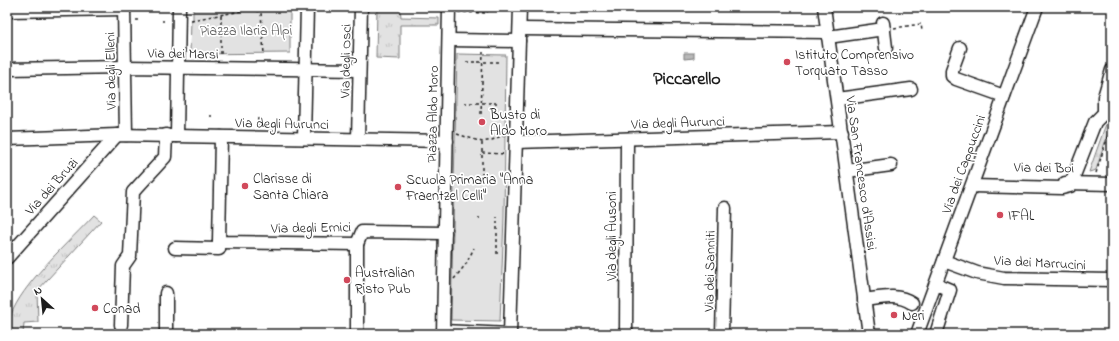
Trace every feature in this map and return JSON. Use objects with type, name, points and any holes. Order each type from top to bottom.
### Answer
[{"type":"street","points":[[121,325],[122,266],[130,256],[133,192],[165,157],[172,136],[178,68],[179,7]]},
{"type":"street","points":[[304,138],[307,7]]},
{"type":"street","name":"Via degli Osci","points":[[358,139],[361,7]]},
{"type":"street","name":"Piazza Aldo Moro","points":[[452,10],[449,40],[450,137],[445,233],[443,333],[510,334],[520,7]]},
{"type":"street","name":"Via San Francesco d'Assisi","points":[[824,7],[867,320],[874,333]]},
{"type":"street","name":"Via dei Cappuccini","points":[[916,333],[936,284],[1037,7]]},
{"type":"street","points":[[7,11],[124,8]]},
{"type":"street","name":"Via degli Elleni","points":[[121,135],[125,67],[124,8]]},
{"type":"street","points":[[449,40],[519,35],[828,34],[883,25],[886,48]]},
{"type":"street","points":[[960,48],[952,70],[952,76],[956,79],[1004,96]]},
{"type":"street","name":"Via dei Marsi","points":[[7,70],[125,67],[359,70]]},
{"type":"street","points":[[1070,185],[1095,122],[1108,112],[1104,97],[1112,70]]},
{"type":"street","points":[[837,99],[911,89]]},
{"type":"street","name":"Via degli Aurunci","points":[[516,142],[842,132]]},
{"type":"street","name":"Via degli Aurunci","points":[[7,139],[121,135],[358,139],[450,137]]},
{"type":"street","name":"Via dei Bruzi","points":[[7,258],[121,135]]},
{"type":"street","points":[[219,242],[221,136]]},
{"type":"street","name":"Via degli Ausoni","points":[[626,334],[627,139]]},
{"type":"street","points":[[847,171],[891,165]]},
{"type":"street","name":"Via dei Boi","points":[[976,173],[993,181],[1070,185]]},
{"type":"street","name":"Via dei Boi","points":[[972,186],[1070,185],[1093,183],[1112,184]]},
{"type":"street","name":"Via dei Sanniti","points":[[722,334],[725,208]]},
{"type":"street","name":"Via degli Ernici","points":[[176,248],[219,249],[219,242],[357,244],[362,232],[445,233]]},
{"type":"street","points":[[357,244],[357,334]]},
{"type":"street","name":"Via dei Marrucini","points":[[944,261],[977,273],[997,277],[1112,280]]},
{"type":"street","points":[[936,284],[950,290],[936,334]]},
{"type":"street","points":[[166,293],[166,334]]},
{"type":"street","points":[[864,300],[896,296],[904,298],[912,303]]},
{"type":"path","points":[[452,10],[488,13],[488,7]]},
{"type":"path","points":[[191,20],[253,9],[258,10],[261,13],[264,54]]},
{"type":"path","points":[[221,54],[222,15]]},
{"type":"path","points":[[883,25],[921,24],[922,31]]},
{"type":"path","points":[[481,114],[483,52]]},
{"type":"path","points":[[466,62],[498,62]]},
{"type":"path","points":[[464,103],[497,104]]},
{"type":"path","points":[[258,116],[258,127]]},
{"type":"path","points":[[1093,183],[1109,133]]},
{"type":"path","points":[[450,137],[462,134],[482,142],[507,134]]},
{"type":"path","points":[[482,142],[482,175]]},
{"type":"path","points":[[482,153],[506,154]]},
{"type":"path","points":[[497,217],[497,254]]},
{"type":"path","points":[[451,281],[466,264],[474,248]]},
{"type":"green space","name":"Piazza Ilaria Alpi","points":[[193,7],[290,7],[290,53],[190,54]]},
{"type":"green space","points":[[377,7],[400,7],[401,17],[439,18],[439,25],[400,25],[400,59],[376,58]]},
{"type":"green space","points":[[457,54],[506,55],[504,218],[500,321],[451,320]]},
{"type":"green space","points":[[1107,121],[1112,121],[1096,170],[1089,172]]},
{"type":"green space","points":[[94,215],[101,221],[37,291],[38,322],[24,323],[23,334],[10,334],[12,313],[29,285],[50,260]]},
{"type":"shaded area","points":[[684,53],[694,53],[694,58],[684,59]]},
{"type":"place","name":"Istituto Comprensivo Torquato Tasso","points":[[787,62]]},
{"type":"place","name":"Busto di Aldo Moro","points":[[482,122]]},
{"type":"place","name":"Clarisse di Santa Chiara","points":[[245,186]]},
{"type":"place","name":"Scuola Primaria \"Anna Fraentzel Celli\"","points":[[398,187]]},
{"type":"place","name":"IFAL","points":[[1000,215]]},
{"type":"place","name":"Australian Risto Pub","points":[[347,280]]},
{"type":"place","name":"Conad","points":[[95,308]]},
{"type":"place","name":"Neri","points":[[894,315]]},
{"type":"district","name":"Piccarello","points":[[687,78]]}]
